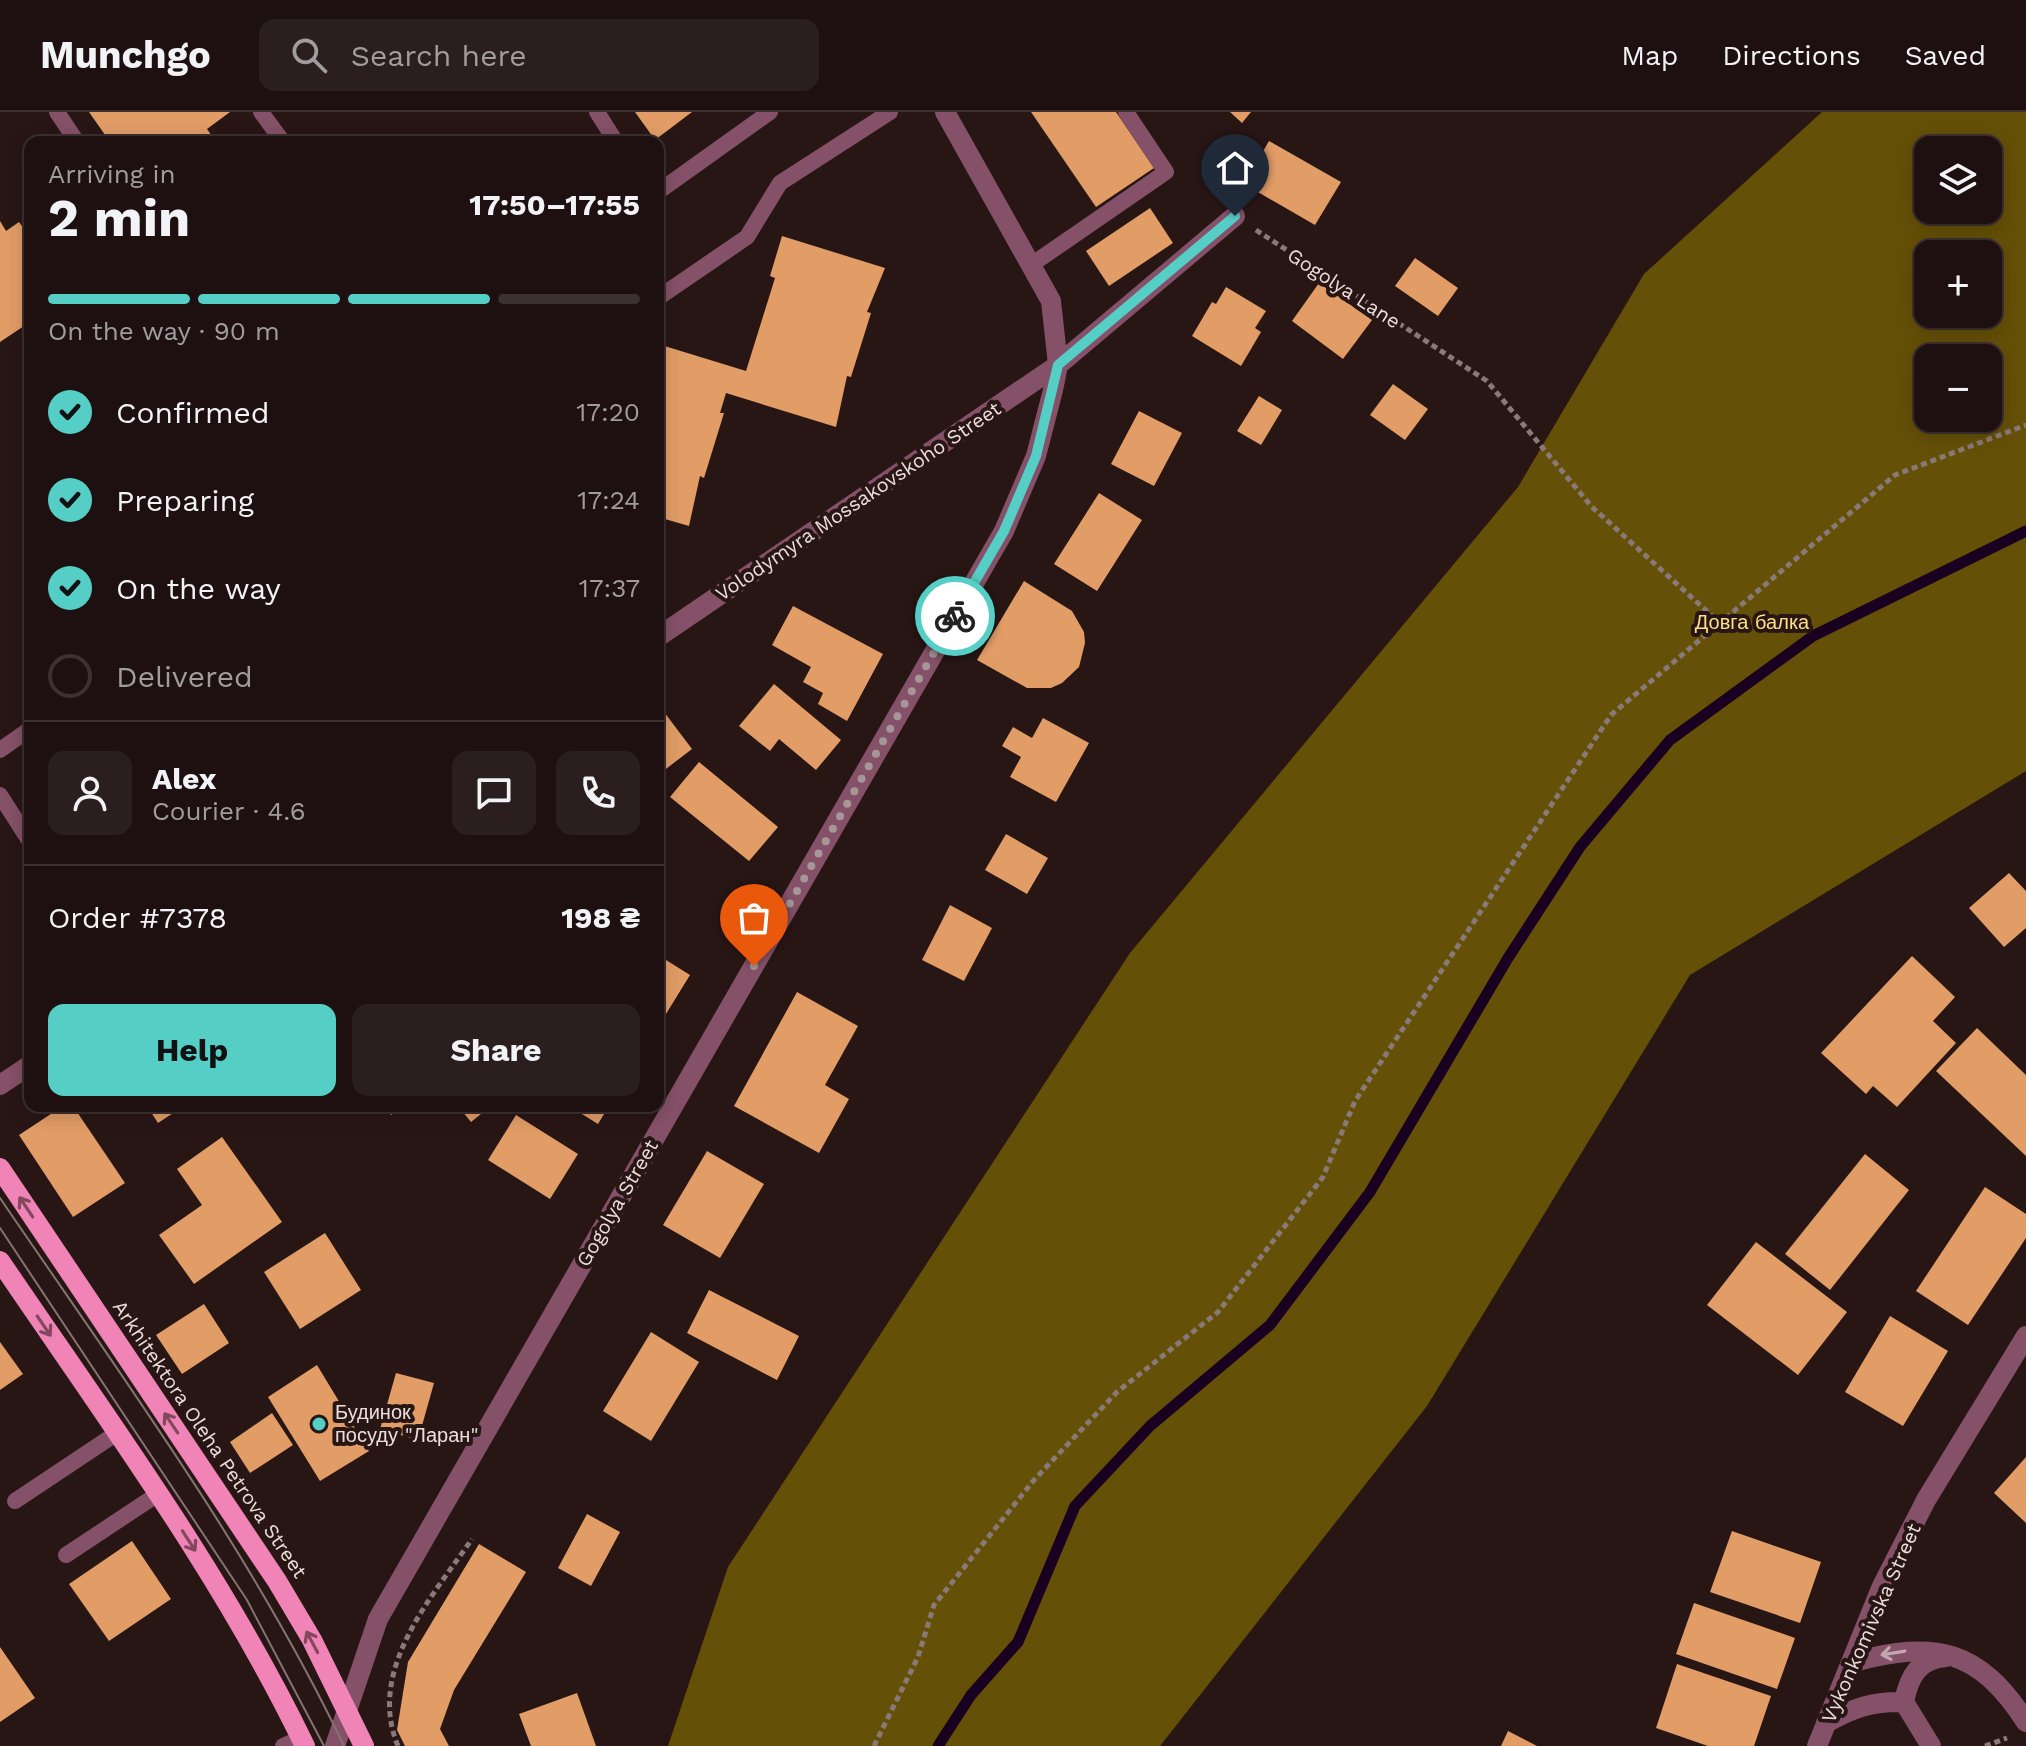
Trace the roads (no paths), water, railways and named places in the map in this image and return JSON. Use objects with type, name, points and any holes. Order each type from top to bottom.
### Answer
[{"type":"main road","name":"Arkhitektora Oleha Petrova Street","points":[[0,1168],[277,1581],[364,1746]]},
{"type":"main road","points":[[0,1261],[158,1494],[246,1633],[296,1743]]},
{"type":"street","name":"Gogolya Street","points":[[335,1746],[378,1619],[1004,531],[1036,456],[1058,365],[1051,301],[945,112]]},
{"type":"street","points":[[1058,365],[1235,216]]},
{"type":"street","name":"Volodymyra Mossakovskoho Street","points":[[664,633],[1058,365]]},
{"type":"street","points":[[0,1085],[24,1069]]},
{"type":"street","name":"Vykonkomivska Street","points":[[1817,1746],[1854,1662],[1882,1586],[1926,1500],[2026,1336]]},
{"type":"street","points":[[1854,1662],[1895,1651],[1927,1649],[1958,1657],[1987,1673],[2009,1696],[2026,1722]]},
{"type":"street","points":[[1931,1746],[1904,1702],[1912,1674],[1930,1659],[1958,1657]]},
{"type":"street","points":[[1826,1723],[1854,1707],[1879,1701],[1904,1702]]},
{"type":"lane","points":[[57,112],[73,136]]},
{"type":"lane","points":[[261,112],[279,136]]},
{"type":"lane","points":[[597,112],[612,136]]},
{"type":"lane","points":[[664,188],[770,112]]},
{"type":"lane","points":[[664,294],[747,237],[780,183],[890,112]]},
{"type":"lane","points":[[1031,265],[1166,172],[1126,112]]},
{"type":"lane","points":[[0,750],[24,733]]},
{"type":"lane","points":[[0,795],[24,833]]},
{"type":"lane","points":[[15,1501],[117,1433]]},
{"type":"lane","points":[[66,1555],[158,1494]]},
{"type":"waterway","points":[[938,1746],[971,1695],[1018,1642],[1075,1506],[1150,1426],[1270,1325],[1370,1192],[1508,958],[1580,847],[1670,740],[1813,636],[2026,531]]},
{"type":"tram line","points":[[0,1198],[226,1534],[268,1603],[344,1746]]},
{"type":"tram line","points":[[0,1228],[247,1600],[324,1746]]},
{"type":"place","name":"Будинок посуду \"Ларан\"","points":[[319,1424]]},
{"type":"park label","name":"Довга балка","points":[[1752,622]]}]
